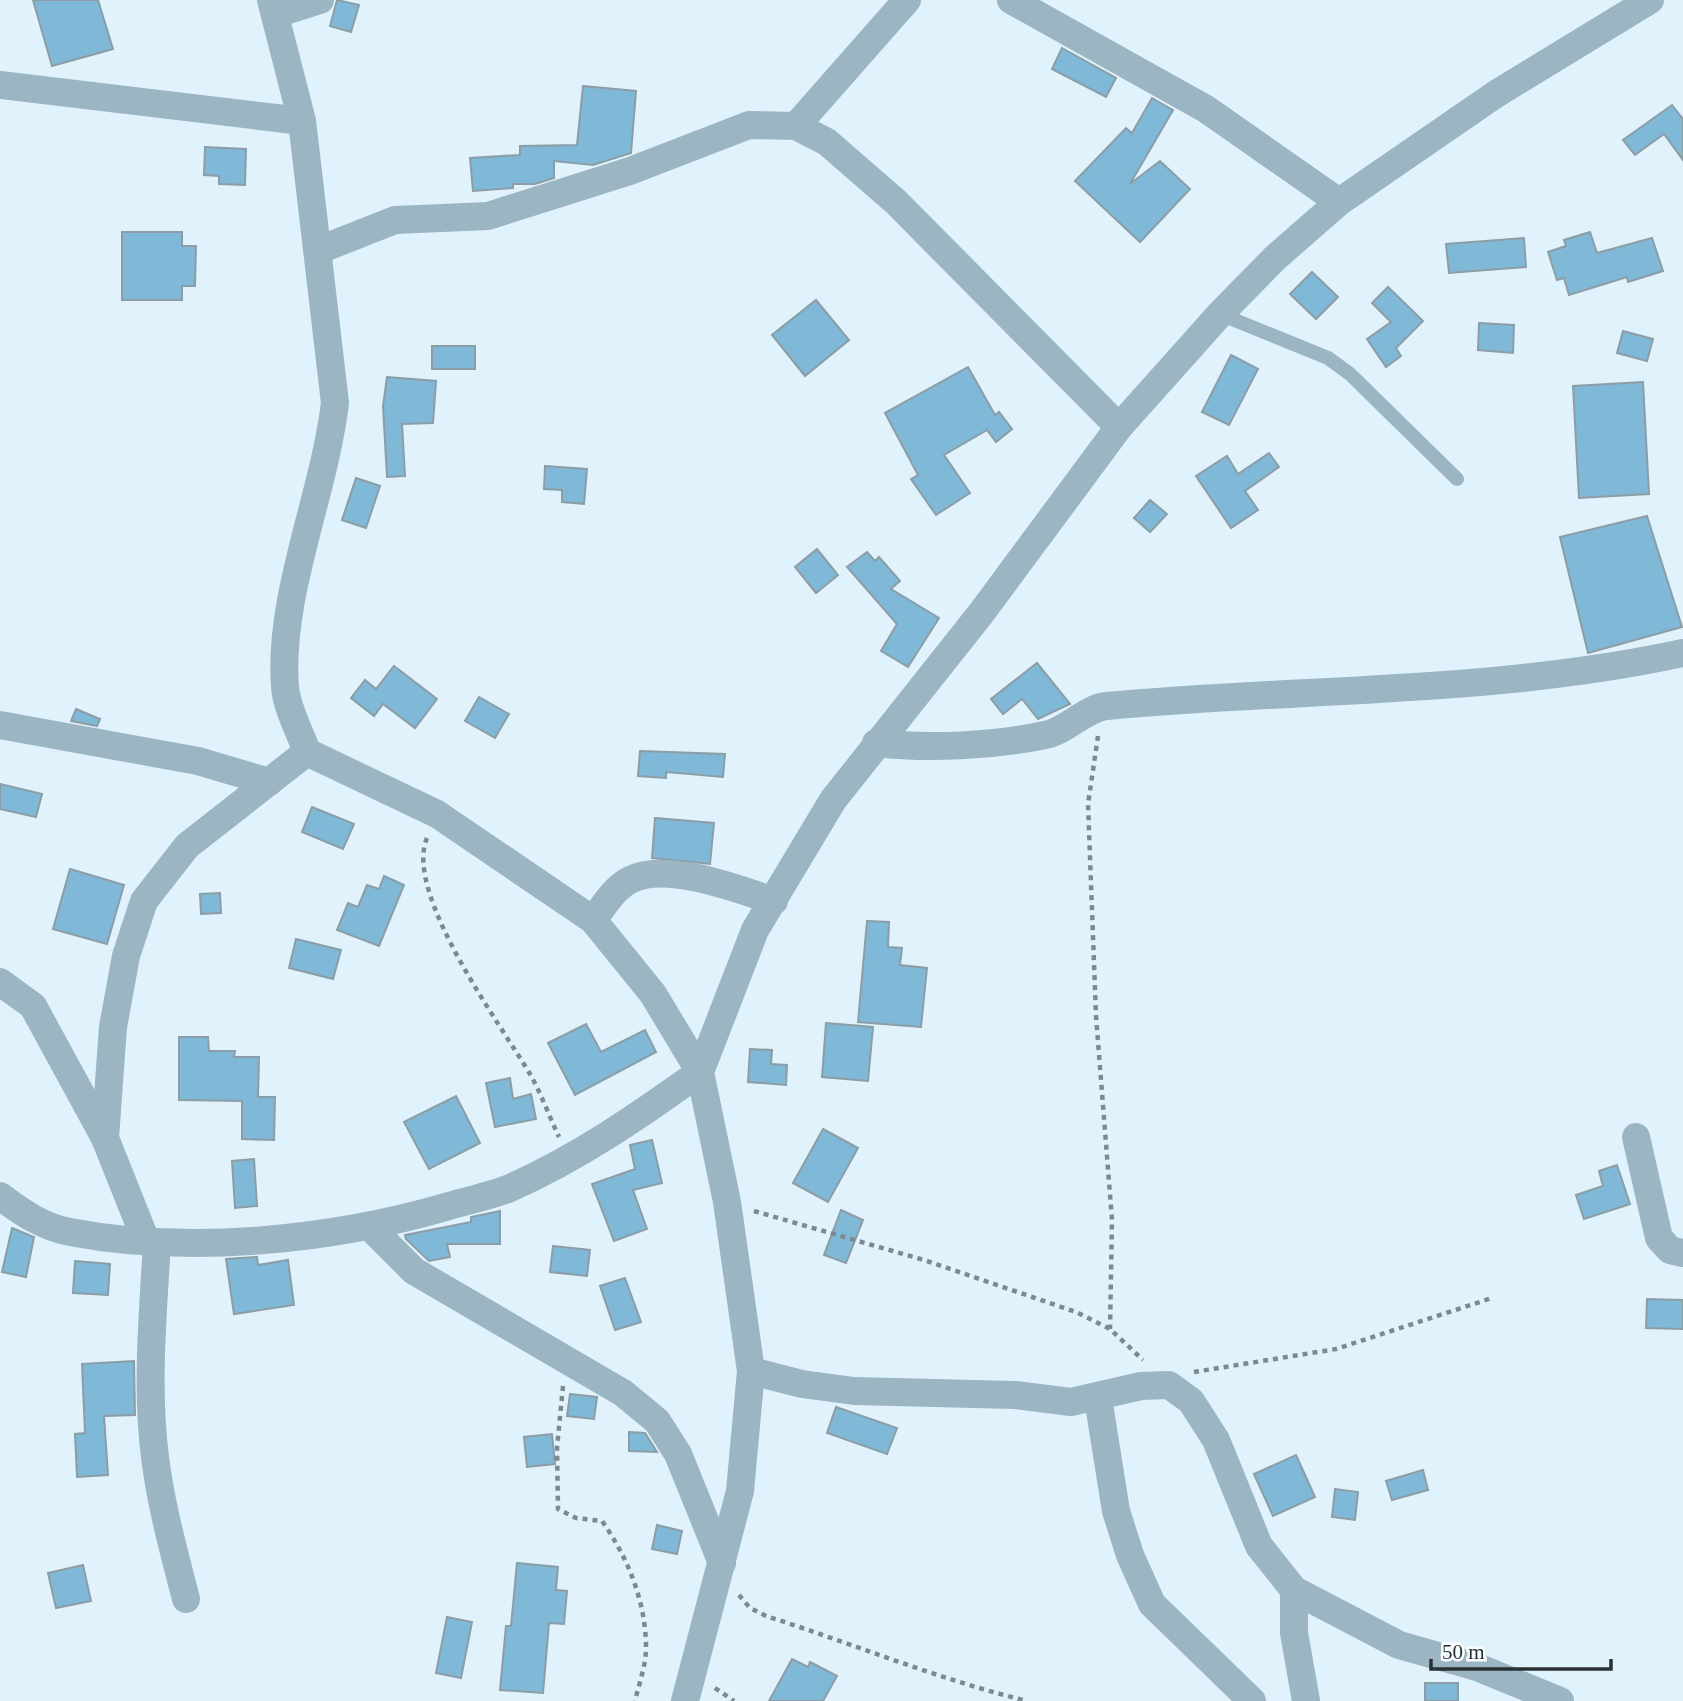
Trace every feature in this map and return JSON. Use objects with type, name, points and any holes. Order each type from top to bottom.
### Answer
[{"type":"street","points":[[320,0],[273,7],[302,121],[335,403],[329,450],[285,636],[285,689],[307,751],[437,814],[593,920],[653,994],[701,1072],[727,1202],[751,1371],[741,1480],[685,1701]]},
{"type":"street","points":[[796,126],[908,0]]},
{"type":"street","points":[[1011,0],[1206,109],[1339,202]]},
{"type":"street","points":[[0,1196],[29,1218],[68,1232],[151,1242],[276,1239],[370,1227],[508,1189],[568,1158],[645,1111],[701,1072],[755,930],[833,800],[982,612],[1119,427],[1220,314],[1275,258],[1339,202],[1496,94],[1650,0]]},
{"type":"street","points":[[0,85],[302,121]]},
{"type":"street","points":[[319,250],[395,220],[488,216],[630,171],[748,125],[796,126],[827,142],[896,202],[1119,427]]},
{"type":"street","points":[[876,743],[944,747],[1048,735],[1103,706],[1380,689],[1564,673],[1683,653]]},
{"type":"street","points":[[0,725],[198,761],[269,782]]},
{"type":"street","points":[[105,1138],[113,1027],[126,956],[144,901],[187,846],[307,751]]},
{"type":"street","points":[[593,920],[614,892],[631,879],[659,874],[697,879],[774,901]]},
{"type":"street","points":[[0,982],[33,1006],[105,1138],[151,1242],[154,1454],[163,1513],[186,1599]]},
{"type":"street","points":[[1636,1137],[1660,1238],[1670,1250],[1683,1253]]},
{"type":"street","points":[[370,1227],[414,1271],[623,1393],[657,1421],[678,1454],[722,1563]]},
{"type":"street","points":[[751,1371],[802,1384],[854,1391],[1016,1395],[1072,1402],[1166,1383],[1191,1401],[1216,1440],[1259,1546],[1294,1590],[1399,1645],[1478,1667],[1560,1701]]},
{"type":"street","points":[[1098,1398],[1116,1511],[1130,1555],[1153,1604],[1252,1701]]},
{"type":"street","points":[[1294,1590],[1294,1633],[1306,1701]]},
{"type":"lane","points":[[1220,314],[1328,358],[1350,374],[1457,479]]},
{"type":"path","points":[[1103,706],[1088,804],[1096,1016],[1112,1220],[1110,1329]]},
{"type":"path","points":[[437,814],[422,849],[425,879],[463,969],[531,1076],[568,1158]]},
{"type":"path","points":[[727,1202],[785,1222],[924,1260],[1076,1312],[1110,1329],[1166,1383],[1227,1364],[1336,1349],[1492,1298]]},
{"type":"path","points":[[566,1358],[557,1448],[558,1509],[576,1518],[602,1521],[621,1548],[642,1614],[646,1649],[635,1701]]},
{"type":"path","points":[[722,1563],[737,1592],[750,1608],[766,1616],[957,1684],[1027,1701]]},
{"type":"building","points":[[33,0],[98,0],[113,49],[52,66]]},
{"type":"building","points":[[337,0],[359,5],[351,32],[330,26]]},
{"type":"building","points":[[1062,48],[1116,78],[1106,97],[1052,69]]},
{"type":"building","points":[[583,86],[636,91],[631,153],[593,165],[554,161],[554,178],[535,184],[513,184],[513,188],[473,191],[470,158],[520,155],[520,146],[577,145]]},
{"type":"building","points":[[1152,98],[1173,110],[1130,184],[1160,161],[1190,189],[1140,242],[1075,181],[1126,128],[1132,133]]},
{"type":"building","points":[[1672,105],[1683,119],[1683,160],[1664,134],[1635,155],[1623,140]]},
{"type":"building","points":[[205,147],[246,149],[245,185],[219,184],[219,176],[204,175]]},
{"type":"building","points":[[122,232],[182,232],[182,246],[196,246],[195,286],[182,286],[182,300],[122,300]]},
{"type":"building","points":[[1590,232],[1597,253],[1652,238],[1663,271],[1628,282],[1627,277],[1569,295],[1564,278],[1557,280],[1548,252],[1566,246],[1564,240]]},
{"type":"building","points":[[1524,238],[1526,267],[1449,273],[1446,244]]},
{"type":"building","points":[[1312,272],[1338,297],[1316,319],[1290,294]]},
{"type":"building","points":[[1388,287],[1423,321],[1396,348],[1401,356],[1386,367],[1367,339],[1391,322],[1372,303]]},
{"type":"building","points":[[816,300],[849,340],[805,376],[772,335]]},
{"type":"building","points":[[1479,323],[1514,325],[1513,353],[1478,350]]},
{"type":"building","points":[[1623,331],[1653,339],[1647,361],[1617,353]]},
{"type":"building","points":[[432,346],[475,346],[475,369],[432,369]]},
{"type":"building","points":[[1231,355],[1258,369],[1229,425],[1202,412]]},
{"type":"building","points":[[968,367],[995,415],[999,412],[1012,429],[996,442],[987,430],[944,455],[970,493],[936,515],[911,479],[918,475],[885,413]]},
{"type":"building","points":[[387,377],[436,381],[433,423],[402,424],[405,476],[387,477],[383,406]]},
{"type":"building","points":[[1643,382],[1649,494],[1579,498],[1573,386]]},
{"type":"building","points":[[1269,453],[1279,467],[1245,491],[1258,510],[1231,528],[1196,476],[1227,456],[1238,474]]},
{"type":"building","points":[[545,466],[587,469],[584,504],[562,502],[562,490],[544,489]]},
{"type":"building","points":[[356,478],[380,486],[366,528],[342,520]]},
{"type":"building","points":[[1150,500],[1167,514],[1150,532],[1134,518]]},
{"type":"building","points":[[1647,516],[1682,627],[1588,653],[1560,537]]},
{"type":"building","points":[[817,549],[838,575],[816,593],[795,567]]},
{"type":"building","points":[[867,552],[875,561],[879,557],[900,581],[891,589],[939,618],[908,667],[881,651],[897,624],[847,567]]},
{"type":"building","points":[[1037,663],[1070,704],[1038,719],[1022,699],[1003,714],[991,699]]},
{"type":"building","points":[[394,666],[437,699],[415,728],[383,704],[374,716],[351,698],[365,680],[376,689]]},
{"type":"building","points":[[479,697],[509,714],[495,738],[465,721]]},
{"type":"building","points":[[76,709],[100,719],[97,726],[71,721]]},
{"type":"building","points":[[640,751],[725,754],[723,777],[666,772],[666,778],[638,776]]},
{"type":"building","points":[[0,784],[42,794],[36,817],[0,809]]},
{"type":"building","points":[[312,807],[354,824],[343,849],[302,832]]},
{"type":"building","points":[[655,818],[714,823],[710,864],[652,858]]},
{"type":"building","points":[[70,869],[124,885],[107,944],[53,929]]},
{"type":"building","points":[[384,876],[404,885],[379,946],[337,930],[348,903],[358,907],[367,885],[379,889]]},
{"type":"building","points":[[220,893],[221,913],[201,914],[200,894]]},
{"type":"building","points":[[867,921],[889,922],[888,947],[902,948],[900,965],[927,968],[921,1027],[858,1022]]},
{"type":"building","points":[[296,939],[341,950],[333,979],[289,968]]},
{"type":"building","points":[[826,1023],[873,1027],[868,1081],[822,1077]]},
{"type":"building","points":[[586,1024],[601,1052],[645,1030],[656,1052],[575,1095],[548,1043]]},
{"type":"building","points":[[179,1037],[208,1037],[209,1051],[235,1051],[234,1057],[259,1057],[258,1097],[275,1097],[274,1140],[242,1139],[242,1101],[179,1100]]},
{"type":"building","points":[[750,1049],[772,1050],[771,1064],[787,1065],[786,1085],[748,1082]]},
{"type":"building","points":[[510,1078],[513,1099],[531,1094],[536,1119],[495,1127],[486,1083]]},
{"type":"building","points":[[456,1096],[480,1143],[429,1169],[404,1122]]},
{"type":"building","points":[[823,1129],[858,1148],[828,1202],[793,1183]]},
{"type":"building","points":[[652,1140],[662,1183],[633,1190],[647,1229],[614,1241],[592,1184],[635,1169],[630,1145]]},
{"type":"building","points":[[254,1159],[257,1206],[235,1208],[232,1161]]},
{"type":"building","points":[[1617,1165],[1630,1204],[1584,1219],[1576,1195],[1603,1186],[1599,1171]]},
{"type":"building","points":[[841,1210],[863,1220],[846,1263],[824,1255]]},
{"type":"building","points":[[500,1211],[500,1244],[447,1244],[450,1257],[429,1261],[406,1239],[405,1235],[471,1222],[471,1217]]},
{"type":"building","points":[[12,1228],[34,1237],[26,1277],[2,1272]]},
{"type":"building","points":[[553,1246],[590,1250],[587,1276],[550,1272]]},
{"type":"building","points":[[257,1257],[258,1265],[288,1260],[294,1305],[234,1314],[226,1259]]},
{"type":"building","points":[[75,1261],[110,1264],[108,1295],[73,1293]]},
{"type":"building","points":[[625,1278],[641,1322],[615,1330],[600,1286]]},
{"type":"building","points":[[1647,1299],[1683,1300],[1683,1329],[1646,1328]]},
{"type":"building","points":[[134,1361],[135,1415],[104,1416],[108,1475],[77,1477],[75,1434],[85,1433],[82,1364]]},
{"type":"building","points":[[570,1394],[597,1397],[594,1419],[567,1416]]},
{"type":"building","points":[[836,1407],[897,1428],[887,1454],[827,1433]]},
{"type":"building","points":[[629,1432],[645,1433],[657,1452],[629,1451]]},
{"type":"building","points":[[552,1434],[555,1464],[527,1467],[524,1437]]},
{"type":"building","points":[[1296,1455],[1315,1497],[1273,1516],[1254,1474]]},
{"type":"building","points":[[1423,1470],[1428,1490],[1392,1500],[1386,1481]]},
{"type":"building","points":[[1335,1489],[1358,1492],[1355,1520],[1332,1517]]},
{"type":"building","points":[[657,1525],[682,1531],[677,1554],[652,1549]]},
{"type":"building","points":[[517,1563],[558,1567],[556,1590],[567,1591],[564,1624],[549,1623],[543,1693],[500,1690],[506,1626],[511,1626]]},
{"type":"building","points":[[83,1565],[91,1601],[56,1608],[48,1573]]},
{"type":"building","points":[[447,1617],[472,1622],[461,1678],[436,1673]]},
{"type":"building","points":[[792,1659],[808,1667],[810,1662],[837,1676],[823,1701],[769,1701]]},
{"type":"building","points":[[1425,1683],[1458,1683],[1458,1701],[1425,1701]]}]
